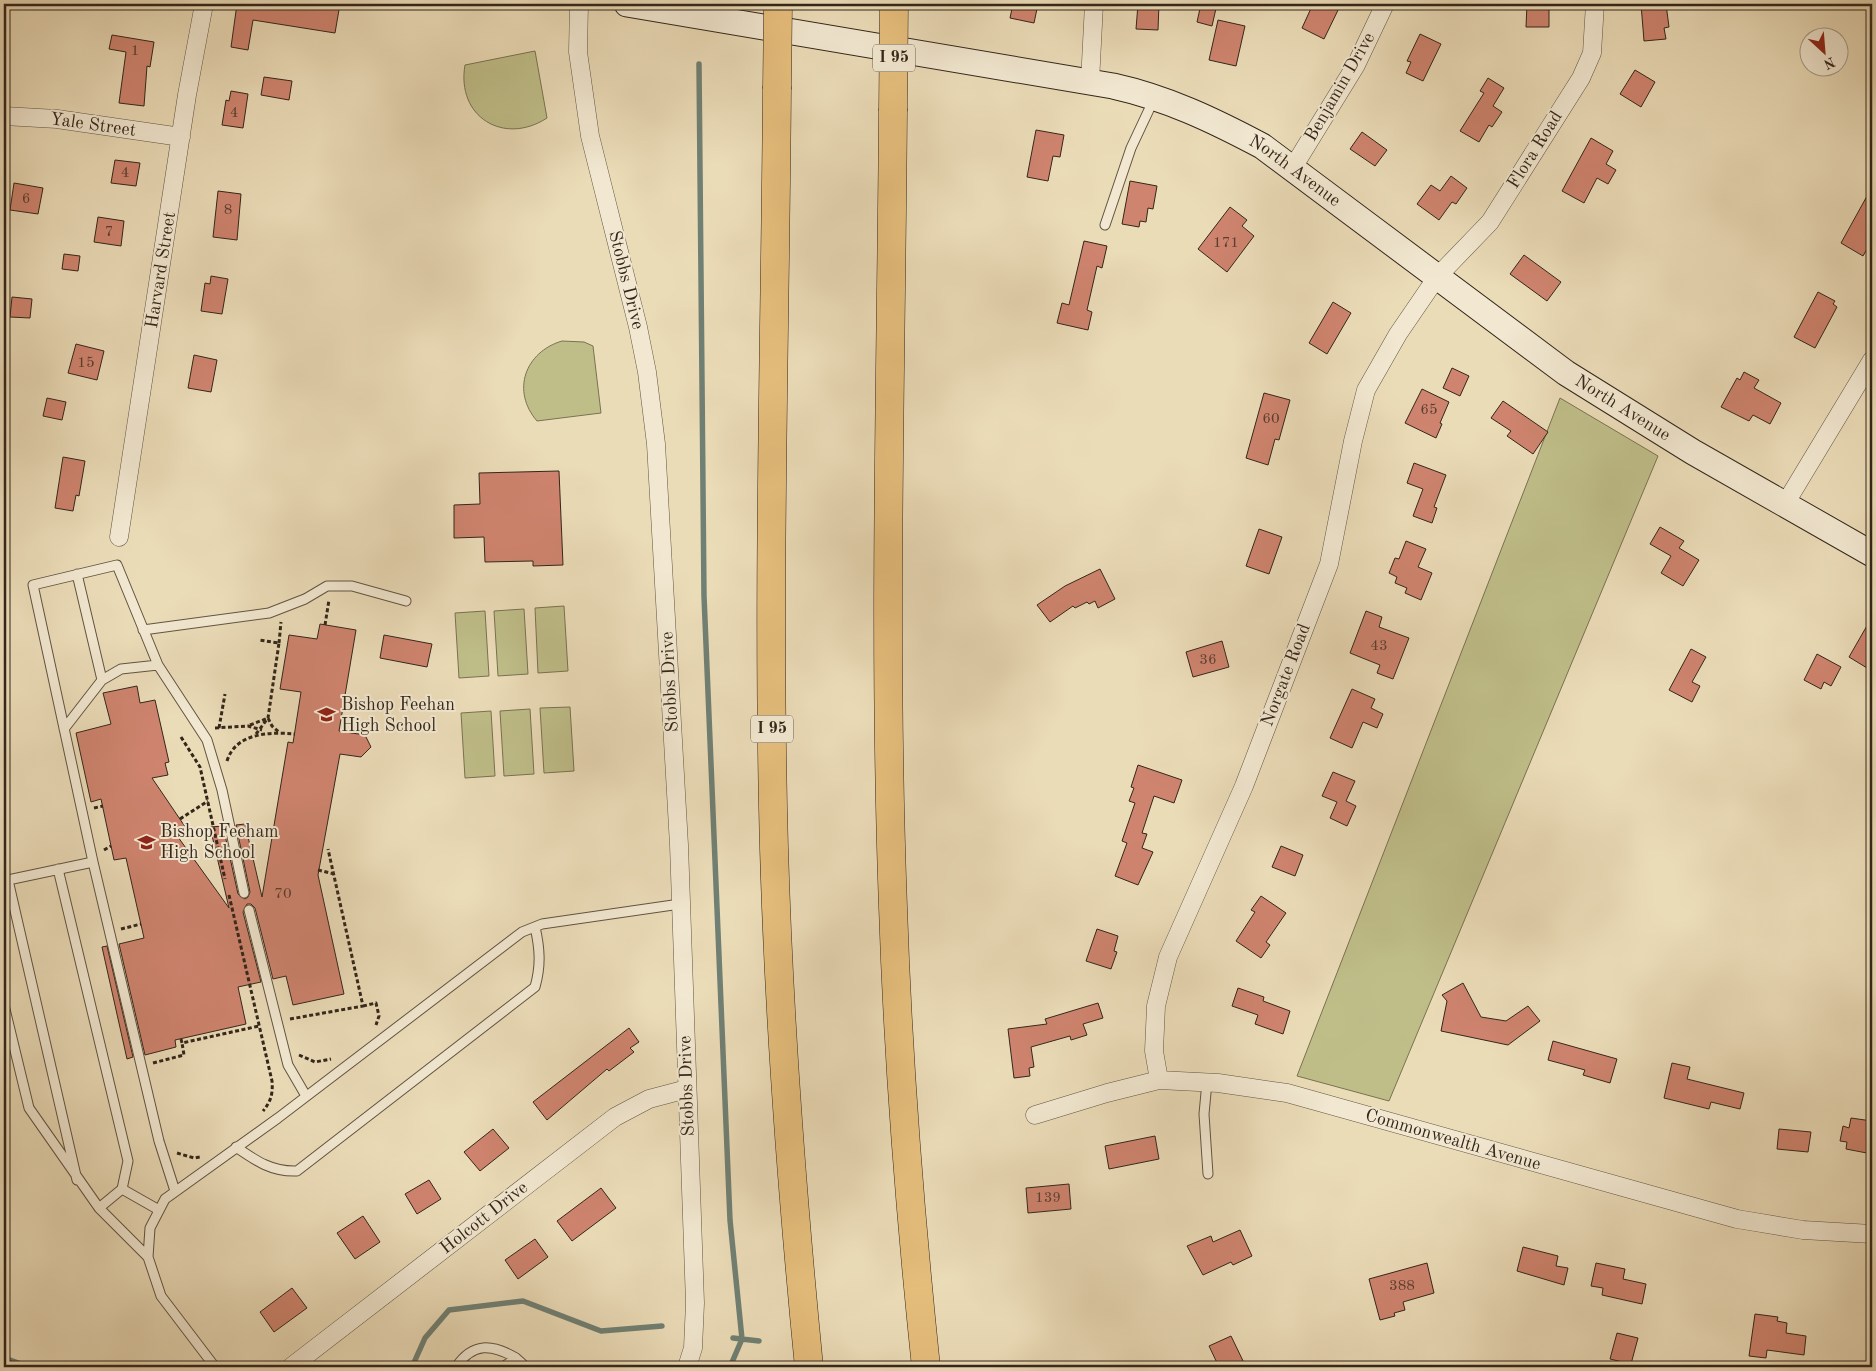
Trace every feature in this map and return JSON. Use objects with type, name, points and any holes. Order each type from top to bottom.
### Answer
[{"type":"highway","name":"I 95","points":[[778,4],[772,583],[774,837],[786,1110],[809,1367]]},
{"type":"highway","name":"I 95","points":[[894,4],[888,645],[890,832],[899,1038],[926,1367]]},
{"type":"main road","name":"North Avenue","points":[[627,4],[1090,82],[1155,96],[1208,118],[1262,146],[1566,373],[1693,452],[1872,554]]},
{"type":"street","name":"Harvard Street","points":[[119,538],[181,137],[204,4]]},
{"type":"street","name":"Stobbs Drive","points":[[579,4],[578,52],[590,136],[638,327],[647,372],[656,444],[680,904],[695,1303],[693,1348],[687,1367]]},
{"type":"street","points":[[1090,82],[1094,4]]},
{"type":"street","name":"Benjamin Drive","points":[[1292,169],[1356,65],[1386,4]]},
{"type":"street","name":"Flora Road","points":[[1437,277],[1490,222],[1581,78],[1592,53],[1595,4]]},
{"type":"street","name":"Yale Street","points":[[4,116],[57,119],[181,137]]},
{"type":"street","name":"Norgate Road","points":[[1159,1080],[1154,1051],[1156,1006],[1168,957],[1244,786],[1329,564],[1353,441],[1366,390],[1398,334],[1437,277]]},
{"type":"street","points":[[1785,504],[1872,360]]},
{"type":"street","name":"Commonwealth Avenue","points":[[1035,1115],[1159,1080],[1207,1082],[1287,1094],[1737,1220],[1802,1230],[1872,1234]]},
{"type":"street","name":"Holcott Drive","points":[[291,1367],[615,1117],[649,1099],[687,1089]]},
{"type":"lane","points":[[1105,225],[1132,148],[1155,96]]},
{"type":"lane","points":[[175,1191],[158,1141],[93,862],[33,585],[117,565],[142,630],[158,665],[206,740],[222,790],[244,893]]},
{"type":"lane","points":[[77,574],[102,680]]},
{"type":"lane","points":[[142,630],[269,613],[305,599],[327,586],[352,586],[406,601]]},
{"type":"lane","points":[[64,729],[102,680],[121,670],[158,665]]},
{"type":"lane","points":[[8,880],[93,862]]},
{"type":"lane","points":[[58,870],[128,1161],[122,1189],[99,1208]]},
{"type":"lane","points":[[4,911],[8,880]]},
{"type":"lane","points":[[8,880],[78,1180]]},
{"type":"lane","points":[[215,1367],[161,1296],[148,1257],[150,1228],[165,1198],[306,1096],[522,932],[542,924],[680,904]]},
{"type":"lane","points":[[248,910],[288,1065],[306,1096]]},
{"type":"lane","points":[[236,1147],[254,1160],[281,1172],[298,1171],[535,987],[540,971],[540,949],[535,927]]},
{"type":"lane","points":[[4,1005],[29,1108],[99,1208],[148,1257]]},
{"type":"lane","points":[[1207,1082],[1204,1114],[1208,1174]]},
{"type":"lane","points":[[122,1189],[159,1210]]},
{"type":"lane","points":[[456,1367],[463,1357],[479,1348],[499,1348],[516,1358],[526,1367]]},
{"type":"lane","points":[[503,1367],[516,1358]]},
{"type":"path","points":[[256,735],[268,718],[279,643],[260,640]]},
{"type":"path","points":[[225,694],[217,728],[248,726],[268,718]]},
{"type":"path","points":[[268,718],[272,726],[281,733]]},
{"type":"path","points":[[248,726],[268,732],[294,734]]},
{"type":"path","points":[[228,770],[229,756],[239,744],[256,735],[268,732]]},
{"type":"path","points":[[181,737],[200,767],[227,885]]},
{"type":"path","points":[[180,819],[208,801]]},
{"type":"path","points":[[328,849],[363,1006]]},
{"type":"path","points":[[318,870],[334,874]]},
{"type":"path","points":[[229,894],[273,1091],[270,1103],[262,1112]]},
{"type":"path","points":[[284,1020],[376,1003],[378,1022],[374,1027]]},
{"type":"path","points":[[181,1039],[182,1043],[259,1026]]},
{"type":"path","points":[[294,1052],[314,1062],[324,1062],[339,1054]]},
{"type":"path","points":[[172,1150],[180,1155],[194,1158],[206,1156]]},
{"type":"shaded area","points":[[535,51],[547,118],[531,126],[515,129],[500,127],[486,121],[476,112],[468,99],[464,83],[465,65]]},
{"type":"shaded area","points":[[562,341],[584,342],[593,346],[601,413],[537,421],[529,409],[525,397],[524,385],[526,374],[531,363],[539,354],[549,346]]},
{"type":"shaded area","points":[[1560,398],[1658,456],[1389,1101],[1297,1076]]},
{"type":"shaded area","points":[[564,606],[568,671],[538,673],[535,608]]},
{"type":"shaded area","points":[[524,609],[528,674],[498,676],[494,611]]},
{"type":"shaded area","points":[[485,611],[489,676],[459,678],[455,613]]},
{"type":"shaded area","points":[[570,707],[574,771],[544,773],[540,708]]},
{"type":"shaded area","points":[[530,709],[534,774],[504,776],[500,711]]},
{"type":"shaded area","points":[[491,711],[495,776],[465,778],[461,713]]},
{"type":"building","points":[[237,4],[340,4],[335,33],[253,20],[248,50],[231,47]]},
{"type":"building","points":[[1013,4],[1038,4],[1034,23],[1010,18]]},
{"type":"building","points":[[1138,4],[1159,4],[1158,30],[1136,29]]},
{"type":"building","points":[[1201,4],[1217,4],[1212,26],[1197,22]]},
{"type":"building","points":[[1313,4],[1341,4],[1324,39],[1302,28]]},
{"type":"building","points":[[1527,4],[1549,4],[1549,27],[1526,27]]},
{"type":"building","points":[[1641,4],[1666,4],[1669,27],[1664,28],[1666,39],[1644,41]]},
{"type":"building","points":[[1218,20],[1245,26],[1236,66],[1209,60]]},
{"type":"building","points":[[1420,34],[1441,44],[1423,81],[1406,73],[1411,62],[1407,61]]},
{"type":"building","points":[[112,35],[154,42],[150,67],[147,66],[144,106],[119,103],[126,52],[109,49]]},
{"type":"building","points":[[1635,70],[1655,82],[1641,107],[1620,94]]},
{"type":"building","points":[[264,77],[292,81],[289,100],[261,95]]},
{"type":"building","points":[[1488,78],[1504,88],[1493,106],[1502,112],[1492,127],[1489,125],[1479,142],[1460,131],[1484,93],[1480,91]]},
{"type":"building","points":[[231,91],[248,94],[243,128],[222,125],[226,100],[229,101]]},
{"type":"building","points":[[1036,130],[1064,135],[1060,157],[1053,156],[1048,181],[1027,177]]},
{"type":"building","points":[[1362,132],[1387,150],[1375,166],[1350,149]]},
{"type":"building","points":[[1591,138],[1613,151],[1606,164],[1616,170],[1608,184],[1597,178],[1584,203],[1562,191]]},
{"type":"building","points":[[115,160],[140,163],[136,186],[111,183]]},
{"type":"building","points":[[1451,176],[1467,188],[1456,204],[1452,202],[1439,220],[1417,204],[1431,185],[1440,191]]},
{"type":"building","points":[[1130,181],[1157,186],[1153,209],[1148,208],[1146,222],[1140,221],[1139,227],[1122,224]]},
{"type":"building","points":[[14,183],[43,188],[38,214],[10,210]]},
{"type":"building","points":[[1872,187],[1872,240],[1863,256],[1841,243]]},
{"type":"building","points":[[218,191],[241,194],[237,240],[213,237]]},
{"type":"building","points":[[1230,207],[1247,220],[1242,226],[1254,236],[1227,272],[1198,249]]},
{"type":"building","points":[[98,217],[124,221],[121,246],[94,242]]},
{"type":"building","points":[[1084,241],[1107,246],[1102,268],[1097,266],[1087,310],[1092,312],[1088,330],[1057,323],[1062,303],[1069,305]]},
{"type":"building","points":[[64,254],[80,256],[78,271],[62,269]]},
{"type":"building","points":[[1524,255],[1561,282],[1547,301],[1510,274]]},
{"type":"building","points":[[211,276],[228,279],[222,314],[201,311],[205,283],[210,284]]},
{"type":"building","points":[[1818,292],[1835,301],[1833,304],[1837,307],[1815,348],[1794,337]]},
{"type":"building","points":[[12,297],[32,299],[30,318],[10,317]]},
{"type":"building","points":[[1333,302],[1351,313],[1327,354],[1309,343]]},
{"type":"building","points":[[76,344],[104,351],[97,380],[68,373]]},
{"type":"building","points":[[194,355],[217,360],[211,392],[188,388]]},
{"type":"building","points":[[1452,368],[1469,376],[1460,396],[1443,388]]},
{"type":"building","points":[[1744,372],[1759,380],[1754,388],[1781,403],[1770,424],[1753,415],[1749,421],[1721,407],[1737,378],[1740,380]]},
{"type":"building","points":[[1422,389],[1449,402],[1436,438],[1405,423]]},
{"type":"building","points":[[1264,393],[1290,400],[1279,440],[1275,439],[1268,465],[1246,458]]},
{"type":"building","points":[[47,398],[66,402],[62,420],[43,416]]},
{"type":"building","points":[[1503,401],[1548,432],[1533,454],[1507,436],[1511,431],[1491,418]]},
{"type":"building","points":[[63,457],[85,461],[79,496],[76,495],[73,511],[55,508]]},
{"type":"building","points":[[1414,463],[1446,475],[1434,507],[1437,508],[1432,523],[1413,516],[1423,489],[1407,483]]},
{"type":"building","points":[[559,471],[563,565],[533,566],[533,561],[485,562],[484,537],[454,538],[454,505],[480,504],[479,473]]},
{"type":"building","points":[[1660,527],[1684,541],[1679,548],[1699,560],[1683,586],[1661,573],[1671,556],[1650,544]]},
{"type":"building","points":[[1259,529],[1282,537],[1269,574],[1246,566]]},
{"type":"building","points":[[1406,541],[1426,549],[1418,567],[1432,573],[1421,600],[1405,593],[1407,588],[1395,583],[1397,577],[1389,573],[1395,558],[1399,559]]},
{"type":"building","points":[[1100,569],[1115,599],[1098,608],[1095,601],[1089,604],[1087,602],[1075,608],[1073,606],[1050,622],[1037,605],[1065,586]]},
{"type":"building","points":[[1366,611],[1382,617],[1379,627],[1409,638],[1393,679],[1377,673],[1380,665],[1350,653]]},
{"type":"building","points":[[1872,617],[1872,671],[1849,657]]},
{"type":"building","name":"Bishop Feeham High School","points":[[320,624],[356,630],[339,731],[365,735],[371,747],[361,757],[340,754],[318,875],[344,994],[293,1005],[286,976],[273,979],[255,908],[251,904],[247,904],[243,912],[261,982],[238,987],[246,1024],[175,1040],[176,1047],[145,1055],[119,944],[144,938],[126,858],[114,860],[101,799],[91,802],[76,733],[111,724],[103,693],[137,686],[140,703],[155,700],[169,762],[165,763],[168,775],[152,778],[188,831],[178,837],[229,908],[210,827],[223,826],[238,894],[245,899],[250,892],[236,825],[245,824],[262,897],[288,742],[293,743],[301,692],[280,689],[289,635],[317,639]]},
{"type":"building","points":[[384,635],[432,644],[427,667],[380,658]]},
{"type":"building","points":[[1222,641],[1229,667],[1193,677],[1186,652]]},
{"type":"building","points":[[1691,649],[1706,657],[1692,682],[1700,686],[1692,702],[1669,690]]},
{"type":"building","points":[[1817,654],[1841,667],[1831,686],[1824,682],[1821,689],[1804,680]]},
{"type":"building","points":[[1352,689],[1375,699],[1371,708],[1383,714],[1377,728],[1363,722],[1352,748],[1330,738]]},
{"type":"building","points":[[1138,765],[1182,780],[1174,803],[1154,796],[1142,833],[1147,834],[1142,848],[1153,852],[1138,885],[1115,876],[1127,843],[1122,841],[1135,803],[1129,801],[1134,788],[1131,787]]},
{"type":"building","points":[[1333,772],[1355,781],[1346,801],[1356,806],[1347,826],[1330,818],[1337,802],[1322,796]]},
{"type":"building","points":[[1281,846],[1303,855],[1295,876],[1272,867]]},
{"type":"building","points":[[1261,896],[1286,913],[1266,942],[1270,945],[1261,958],[1236,941],[1255,912],[1251,910]]},
{"type":"building","points":[[1097,929],[1118,936],[1114,951],[1117,952],[1111,969],[1086,961]]},
{"type":"building","points":[[107,946],[133,1057],[127,1059],[102,947]]},
{"type":"building","points":[[1463,983],[1481,1017],[1506,1021],[1528,1006],[1540,1021],[1508,1045],[1441,1031],[1447,1001],[1442,995]]},
{"type":"building","points":[[1238,988],[1264,997],[1263,1001],[1290,1011],[1283,1034],[1255,1024],[1258,1015],[1232,1006]]},
{"type":"building","points":[[1098,1003],[1103,1018],[1083,1024],[1087,1035],[1071,1040],[1070,1036],[1031,1047],[1034,1067],[1029,1068],[1030,1076],[1014,1078],[1008,1029],[1047,1024],[1045,1019]]},
{"type":"building","points":[[629,1028],[639,1042],[630,1048],[634,1052],[609,1071],[607,1069],[547,1120],[533,1102]]},
{"type":"building","points":[[1553,1041],[1617,1059],[1610,1083],[1583,1075],[1585,1070],[1548,1060]]},
{"type":"building","points":[[1672,1063],[1690,1067],[1687,1079],[1744,1093],[1740,1109],[1711,1102],[1709,1109],[1664,1098]]},
{"type":"building","points":[[1851,1118],[1872,1121],[1872,1154],[1846,1149],[1847,1142],[1840,1141],[1843,1126],[1849,1128]]},
{"type":"building","points":[[493,1129],[509,1148],[480,1171],[464,1152]]},
{"type":"building","points":[[1779,1129],[1811,1132],[1808,1152],[1777,1149]]},
{"type":"building","points":[[1155,1136],[1159,1159],[1109,1169],[1105,1146]]},
{"type":"building","points":[[429,1180],[441,1199],[417,1214],[405,1194]]},
{"type":"building","points":[[1069,1184],[1071,1209],[1028,1213],[1026,1188]]},
{"type":"building","points":[[601,1188],[616,1208],[572,1241],[557,1221]]},
{"type":"building","points":[[363,1216],[380,1242],[355,1259],[337,1233]]},
{"type":"building","points":[[1240,1230],[1252,1256],[1233,1265],[1231,1262],[1203,1275],[1187,1246],[1211,1236],[1213,1242]]},
{"type":"building","points":[[535,1239],[548,1257],[518,1279],[505,1260]]},
{"type":"building","points":[[1523,1247],[1558,1256],[1556,1266],[1568,1268],[1564,1285],[1517,1271]]},
{"type":"building","points":[[1427,1263],[1434,1293],[1403,1302],[1405,1310],[1394,1313],[1395,1316],[1380,1320],[1369,1279]]},
{"type":"building","points":[[1596,1263],[1625,1269],[1623,1279],[1646,1284],[1642,1304],[1602,1295],[1603,1288],[1591,1286]]},
{"type":"building","points":[[292,1288],[307,1308],[274,1332],[260,1312]]},
{"type":"building","points":[[1755,1314],[1778,1317],[1777,1321],[1787,1323],[1786,1333],[1806,1336],[1804,1355],[1767,1350],[1766,1358],[1749,1356]]},
{"type":"building","points":[[1617,1333],[1638,1338],[1631,1364],[1610,1359]]},
{"type":"building","points":[[1231,1336],[1246,1367],[1219,1367],[1209,1346]]},
{"type":"waterway","points":[[699,64],[704,596],[730,1220],[742,1339],[730,1367]]},
{"type":"waterway","points":[[412,1367],[425,1338],[449,1310],[523,1301],[601,1331],[662,1326]]},
{"type":"waterway","points":[[733,1338],[759,1341]]},
{"type":"waterway","points":[[4,1358],[30,1367]]},
{"type":"waterway","points":[[977,1365],[984,1367]]},
{"type":"place","name":"Bishop Feehan High School","points":[[327,715]]},
{"type":"place","name":"Bishop Feeham High School","points":[[146,842]]}]
